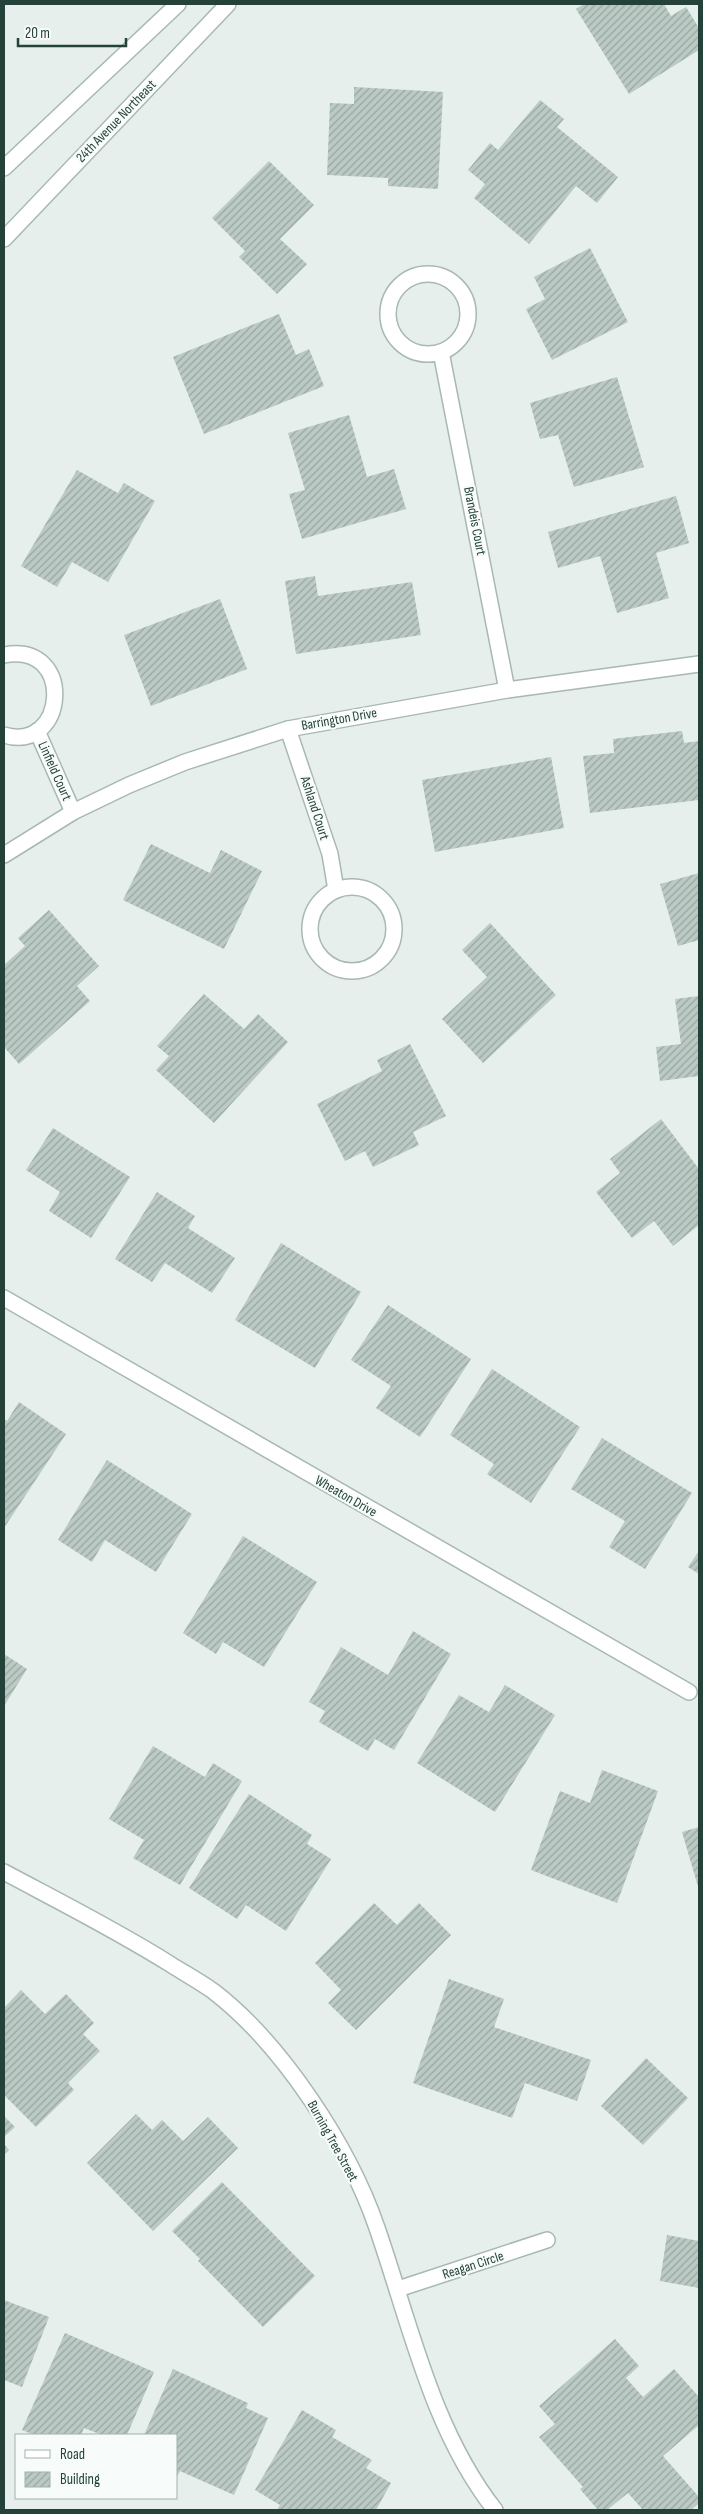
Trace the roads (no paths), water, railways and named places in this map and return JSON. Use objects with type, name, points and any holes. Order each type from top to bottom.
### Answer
[{"type":"street","points":[[4,168],[178,4]]},
{"type":"street","name":"24th Avenue Northeast","points":[[4,239],[228,4]]},
{"type":"street","points":[[422,274],[438,274],[449,279],[461,290],[468,304],[468,323],[460,340],[441,352],[425,354],[410,350],[401,343],[392,331],[388,317],[390,302],[398,288],[409,279],[422,274]]},
{"type":"street","name":"Brandeis Court","points":[[441,352],[507,690]]},
{"type":"street","name":"Linfield Court","points":[[4,655],[14,653],[30,656],[48,670],[55,684],[56,698],[50,718],[37,731],[25,736],[4,735]]},
{"type":"street","name":"Barrington Drive","points":[[4,854],[72,812],[185,762],[288,729],[507,690],[699,664]]},
{"type":"street","name":"Ashland Court","points":[[288,729],[330,854],[336,890]]},
{"type":"street","name":"Linfield Court","points":[[37,731],[72,812]]},
{"type":"street","points":[[359,887],[369,890],[388,907],[393,921],[393,939],[386,955],[374,966],[361,971],[350,972],[335,968],[319,956],[310,937],[310,919],[320,900],[336,890],[359,887]]},
{"type":"street","name":"Wheaton Drive","points":[[4,1298],[690,1692]]},
{"type":"street","name":"Burning Tree Street","points":[[4,1872],[135,1942],[212,1991],[266,2041],[301,2086],[329,2128],[376,2225],[448,2429],[462,2461],[496,2510]]},
{"type":"street","name":"Reagan Circle","points":[[398,2289],[547,2240]]}]
